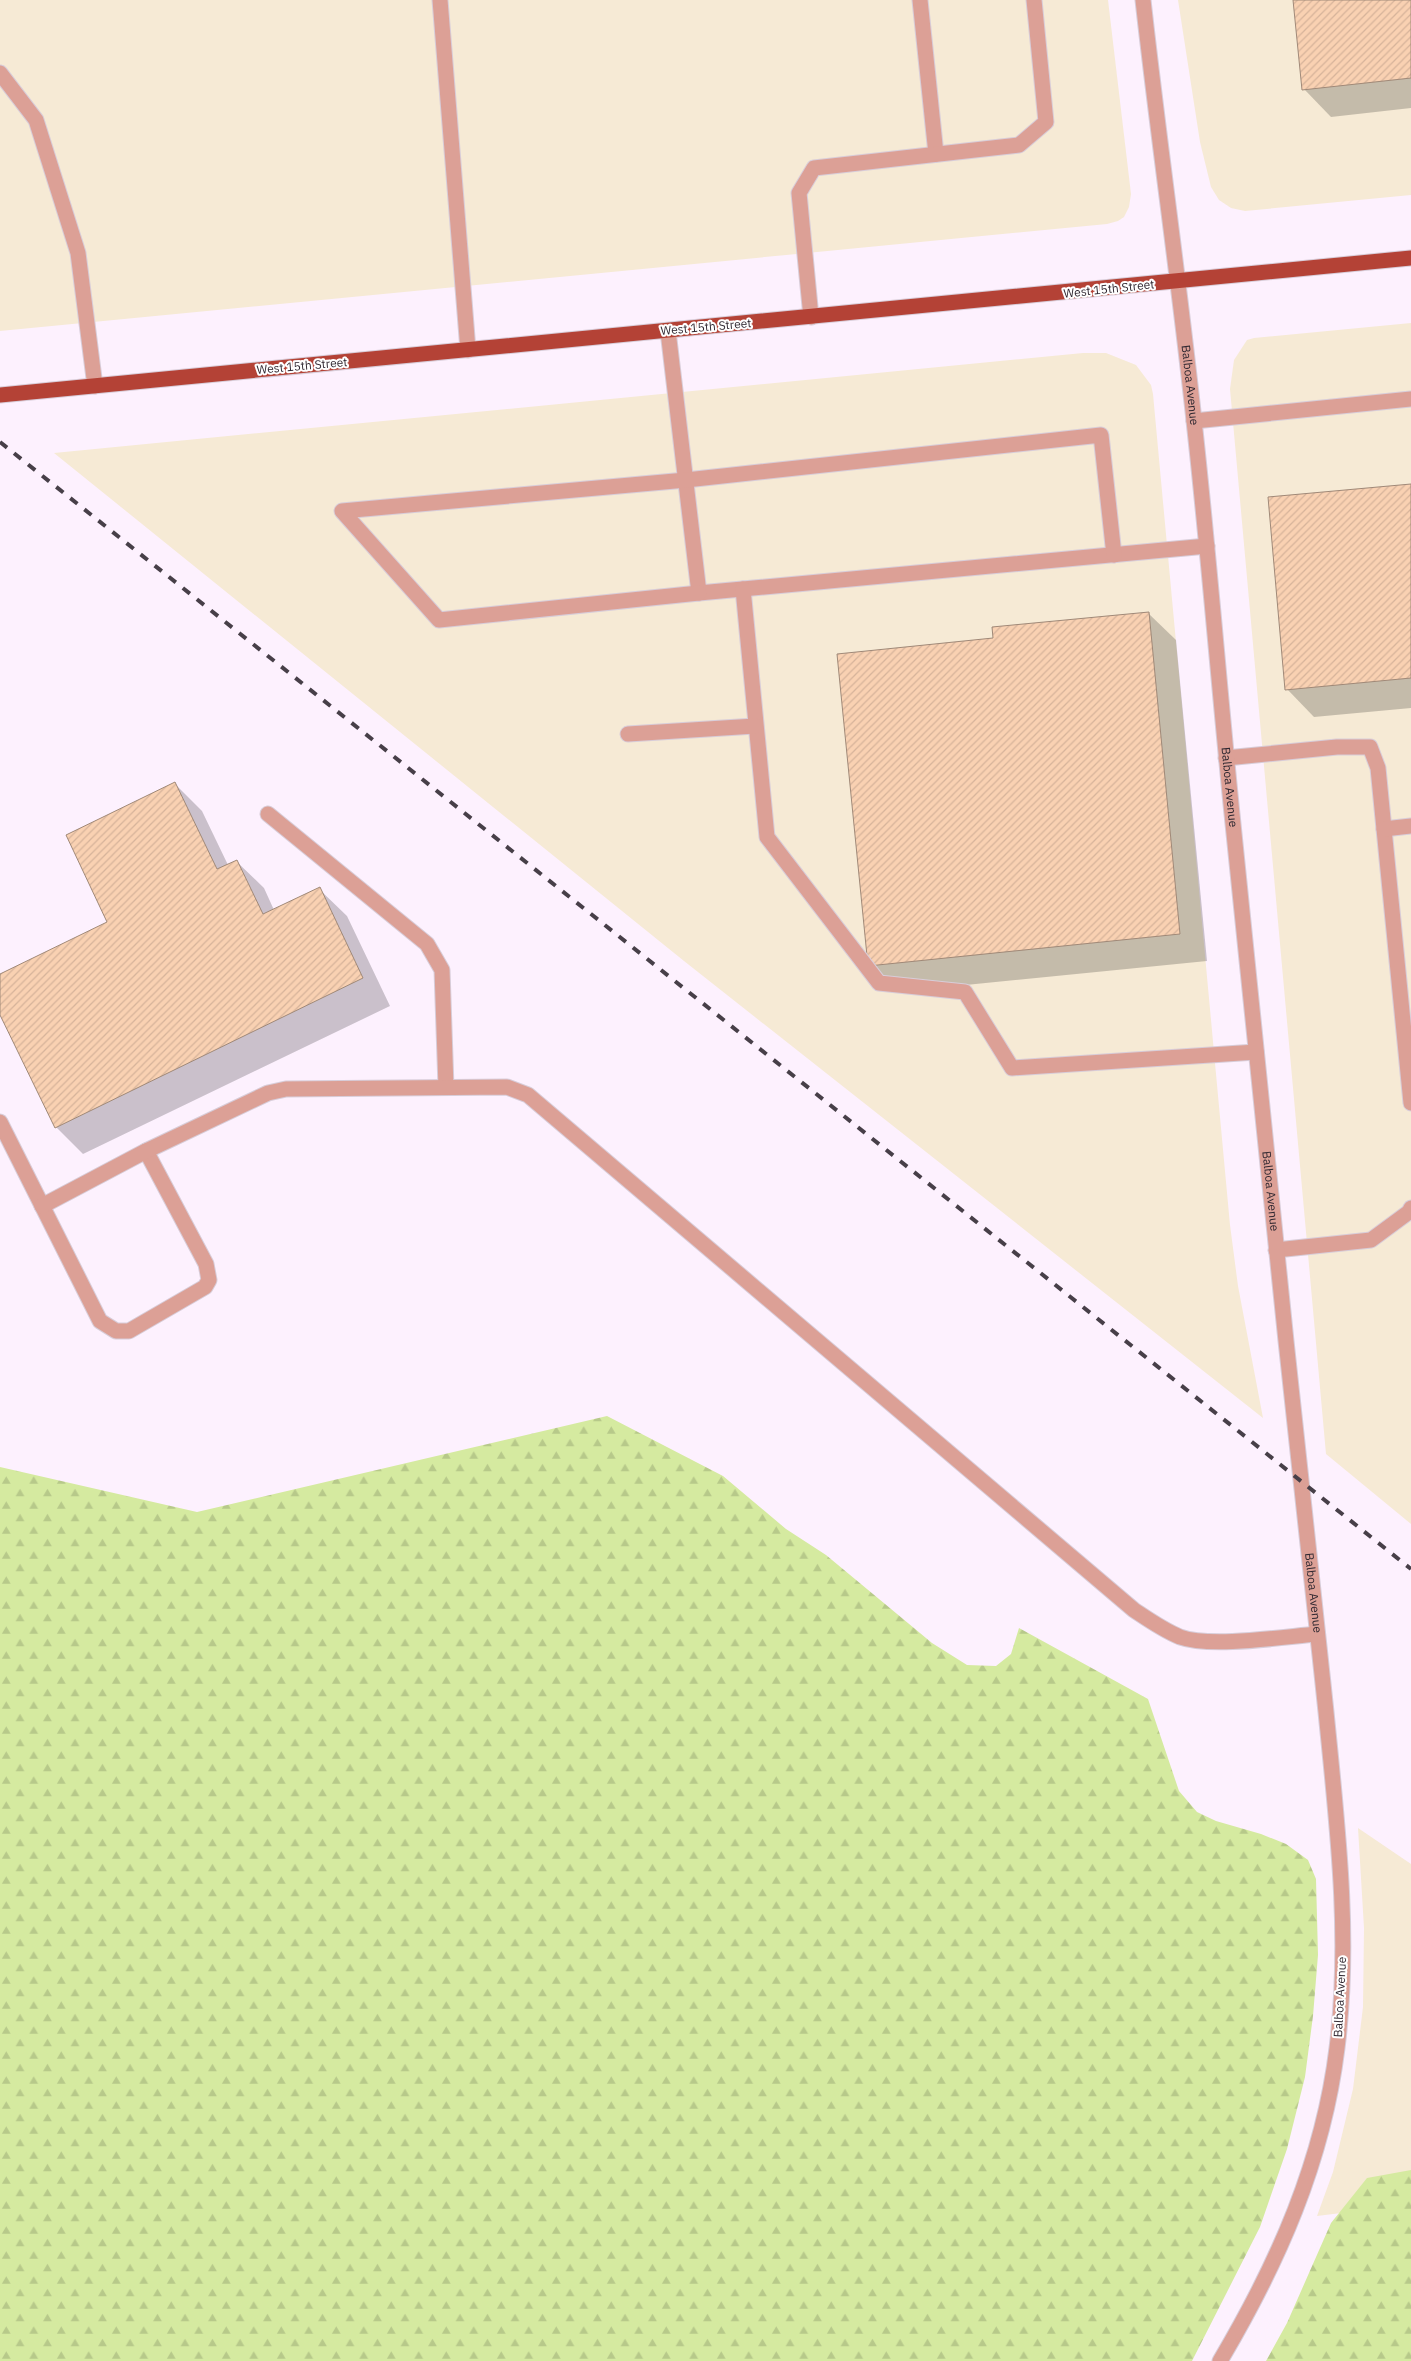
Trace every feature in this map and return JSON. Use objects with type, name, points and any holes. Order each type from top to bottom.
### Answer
[{"type":"highway","name":"West 15th Street","points":[[0,395],[1411,258]]},
{"type":"street","points":[[440,0],[468,350]]},
{"type":"street","points":[[920,0],[936,154]]},
{"type":"street","points":[[811,317],[799,193],[814,168],[1019,145],[1046,122],[1034,0]]},
{"type":"street","name":"Balboa Avenue","points":[[1143,0],[1179,281],[1194,421],[1226,758],[1341,1878],[1343,1965],[1337,2053],[1319,2140],[1294,2217],[1245,2320],[1220,2361]]},
{"type":"street","points":[[0,72],[36,120],[78,253],[95,386]]},
{"type":"street","points":[[668,331],[699,593]]},
{"type":"street","points":[[1194,421],[1411,399]]},
{"type":"street","points":[[1114,555],[1100,435],[686,480],[342,511],[439,620],[699,593],[1114,555],[1207,546]]},
{"type":"street","points":[[743,589],[767,837],[879,982],[965,992],[1012,1068],[1256,1052]]},
{"type":"street","points":[[628,734],[755,726]]},
{"type":"street","points":[[1226,758],[1337,747],[1370,747],[1378,768],[1411,1103]]},
{"type":"street","points":[[268,814],[427,944],[442,970],[446,1087]]},
{"type":"street","points":[[1384,829],[1411,826]]},
{"type":"street","points":[[42,1206],[146,1151],[268,1093],[286,1089],[507,1087],[528,1095],[1134,1610],[1160,1627],[1181,1637],[1206,1642],[1317,1634]]},
{"type":"street","points":[[0,1122],[100,1321],[116,1331],[129,1330],[205,1287],[209,1280],[206,1264],[146,1151]]},
{"type":"street","points":[[1276,1250],[1371,1240],[1409,1212],[1411,1208]]},
{"type":"shaded area","points":[[0,0],[1108,0],[1131,194],[1129,207],[1124,217],[1107,224],[0,331]]},
{"type":"shaded area","points":[[1178,0],[1411,0],[1411,195],[1245,211],[1231,208],[1219,200],[1211,187],[1200,142]]},
{"type":"shaded area","points":[[1411,323],[1411,1524],[1326,1454],[1230,389],[1234,360],[1247,340]]},
{"type":"shaded area","points":[[1083,353],[1106,353],[1136,365],[1151,385],[1153,394],[1230,1225],[1238,1286],[1263,1418],[684,961],[54,453]]},
{"type":"shaded area","points":[[1358,1828],[1411,1864],[1411,2333],[1398,2206],[1317,2216],[1333,2172],[1353,2089],[1363,2007],[1364,1928]]},
{"type":"green space","points":[[607,1416],[723,1476],[786,1529],[826,1555],[932,1643],[967,1665],[996,1666],[1011,1654],[1019,1628],[1148,1699],[1179,1791],[1197,1812],[1216,1821],[1261,1834],[1286,1844],[1308,1860],[1316,1879],[1318,1955],[1305,2077],[1287,2149],[1260,2227],[1192,2361],[0,2361],[0,1467],[197,1512]]},
{"type":"green space","points":[[1411,2170],[1411,2361],[1266,2361],[1287,2323],[1331,2223],[1367,2178]]},
{"type":"building","points":[[1293,0],[1411,0],[1411,78],[1302,90]]},
{"type":"building","points":[[1411,484],[1411,678],[1285,690],[1268,497]]},
{"type":"building","points":[[1149,612],[1180,934],[868,966],[837,654],[993,638],[992,627]]},
{"type":"building","points":[[175,782],[217,869],[237,860],[263,914],[320,887],[363,978],[55,1128],[0,1015],[0,974],[107,922],[66,835]]},
{"type":"railway","points":[[0,442],[1411,1569]]}]
